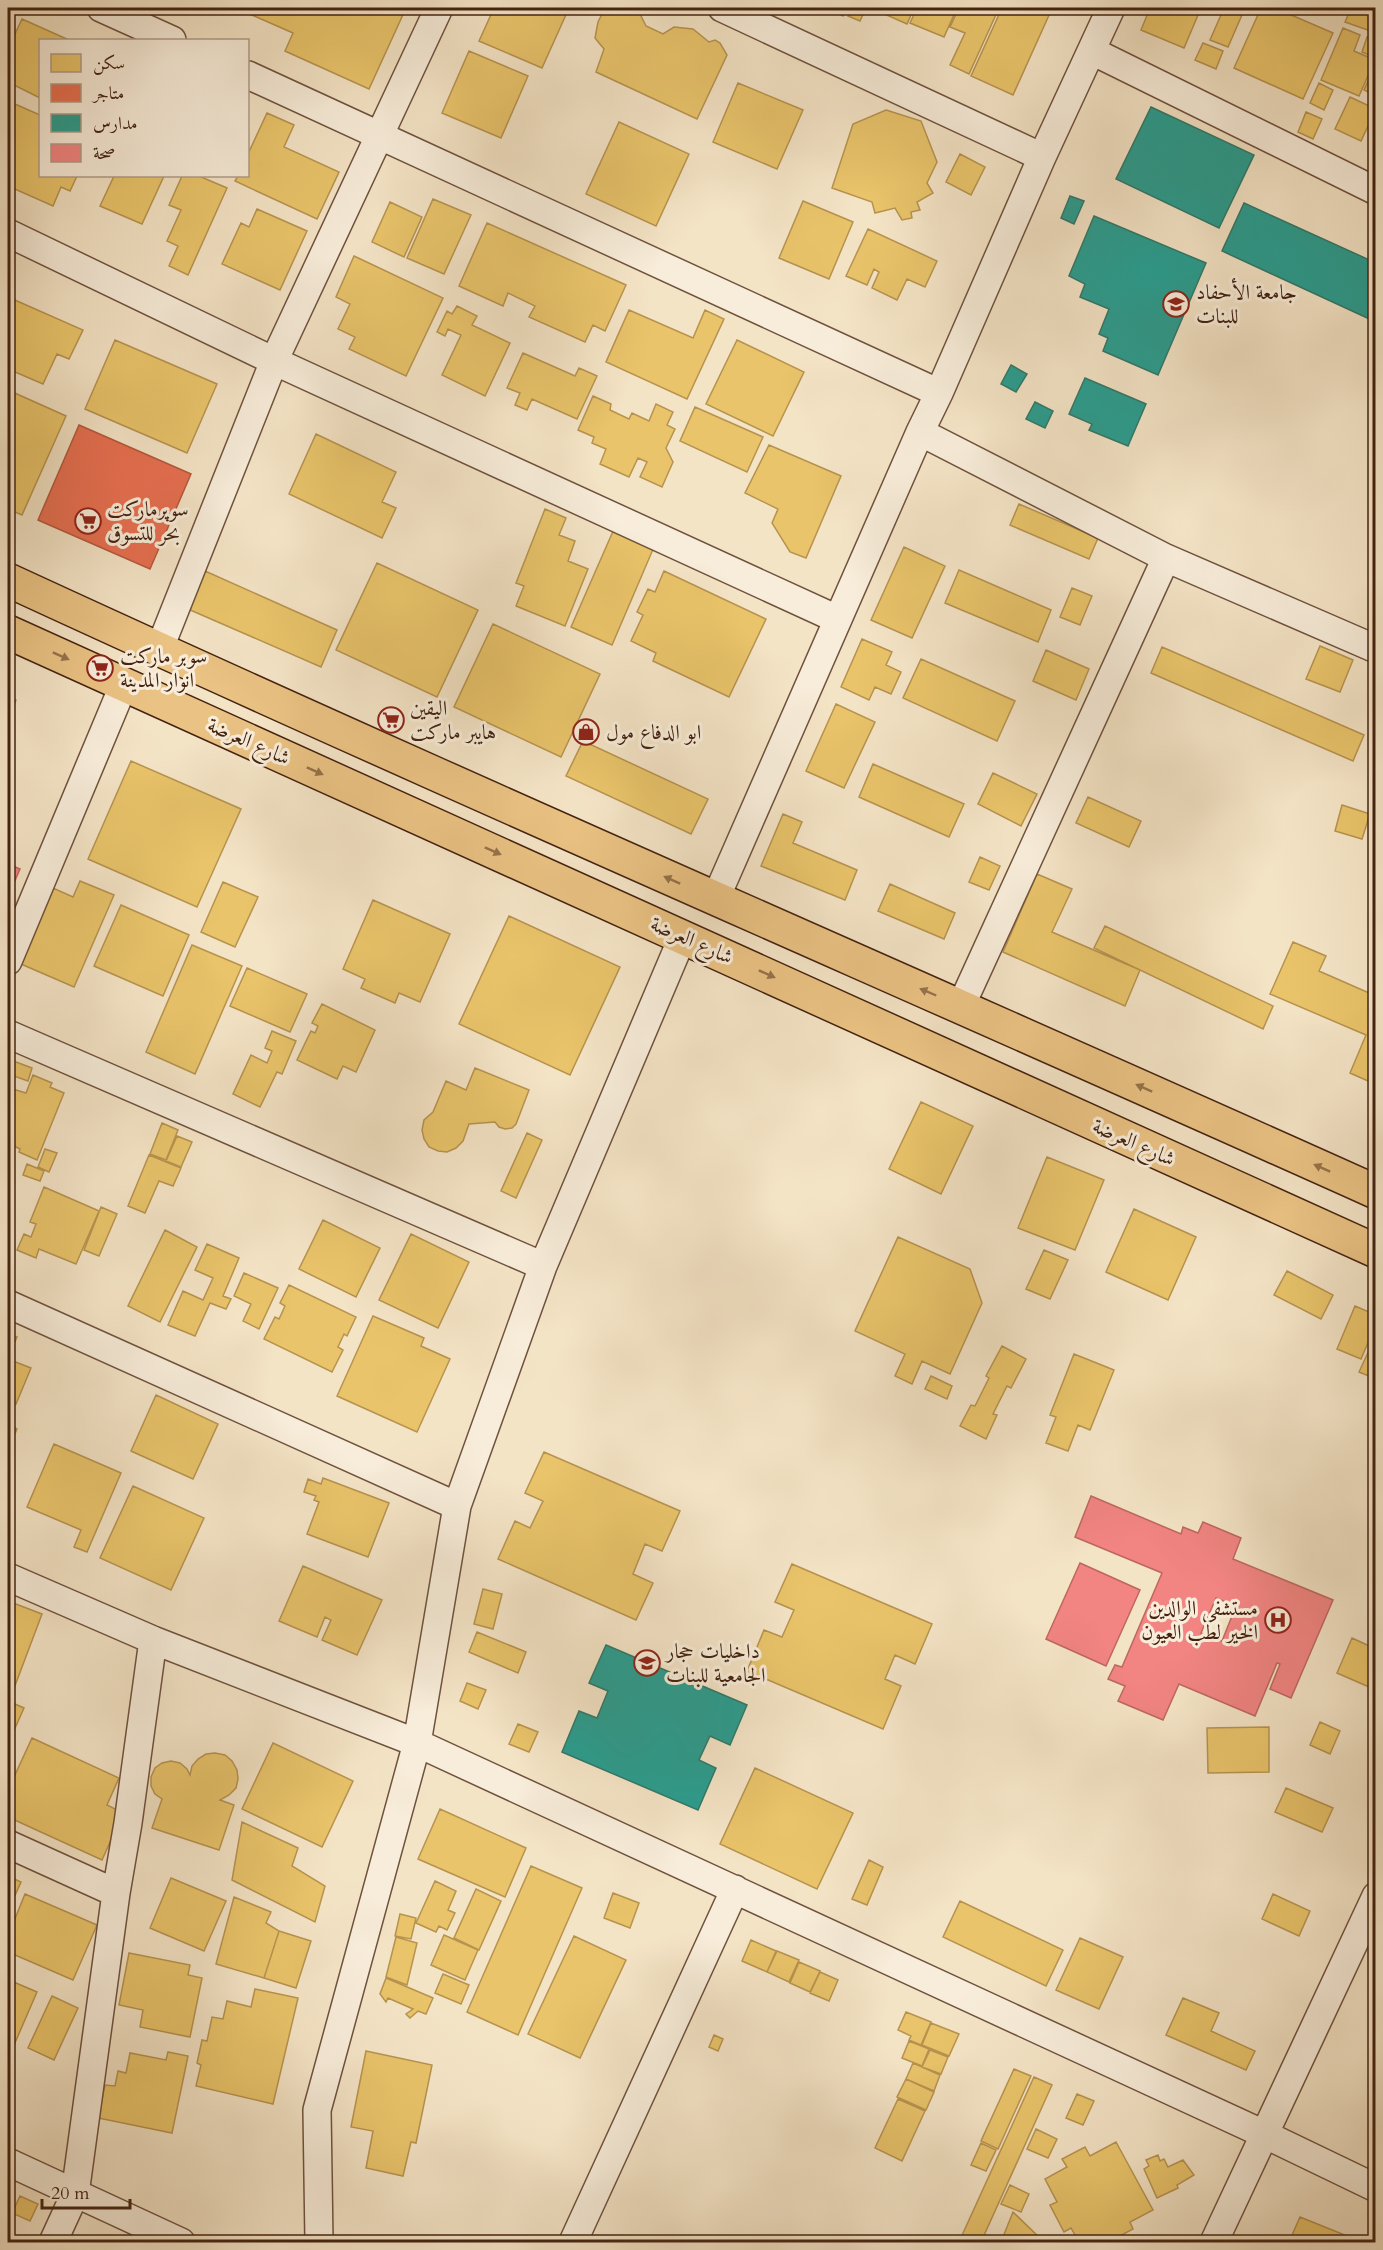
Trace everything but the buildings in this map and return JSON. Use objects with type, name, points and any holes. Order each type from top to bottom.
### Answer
[{"type":"main road","points":[[8,580],[715,900],[961,1006],[1376,1192]]},
{"type":"main road","name":"شارع العرضة","points":[[8,632],[1376,1251]]},
{"type":"street","points":[[101,8],[170,39]]},
{"type":"street","points":[[159,650],[274,361],[439,8]]},
{"type":"street","points":[[722,8],[1042,157]]},
{"type":"street","points":[[715,900],[1042,157],[1111,8]]},
{"type":"street","points":[[1092,51],[1376,191]]},
{"type":"street","points":[[249,75],[939,393]]},
{"type":"street","points":[[8,232],[274,361],[837,619]]},
{"type":"street","points":[[920,432],[1166,558],[1376,649]]},
{"type":"street","points":[[961,1006],[1166,558]]},
{"type":"street","points":[[8,961],[124,684]]},
{"type":"street","points":[[322,2242],[317,2110],[417,1743],[457,1506],[543,1266],[683,936]]},
{"type":"street","points":[[8,1034],[543,1266]]},
{"type":"street","points":[[8,1304],[457,1506]]},
{"type":"street","points":[[8,1577],[153,1640],[417,1743],[1376,2188]]},
{"type":"street","points":[[53,2242],[75,2194],[153,1640]]},
{"type":"street","points":[[8,1844],[116,1893]]},
{"type":"street","points":[[573,2242],[735,1890]]},
{"type":"street","points":[[1214,2242],[1376,1896]]},
{"type":"street","points":[[8,2162],[181,2242]]},
{"type":"place","name":"جامعة الأحفاد للبنات","points":[[1176,304]]},
{"type":"place","name":"سوپرمارکت بحر للتسوق","points":[[88,521]]},
{"type":"place","name":"سوبر ماركت انوار المدينة","points":[[100,668]]},
{"type":"place","name":"اليقين هايبر ماركت","points":[[391,720]]},
{"type":"place","name":"ابو الدفاع مول","points":[[586,732]]},
{"type":"place","name":"مستشفى الوالدين الخير لطب العيون","points":[[1278,1620]]},
{"type":"place","name":"داخليات حجار الجامعية للبنات","points":[[647,1663]]}]
